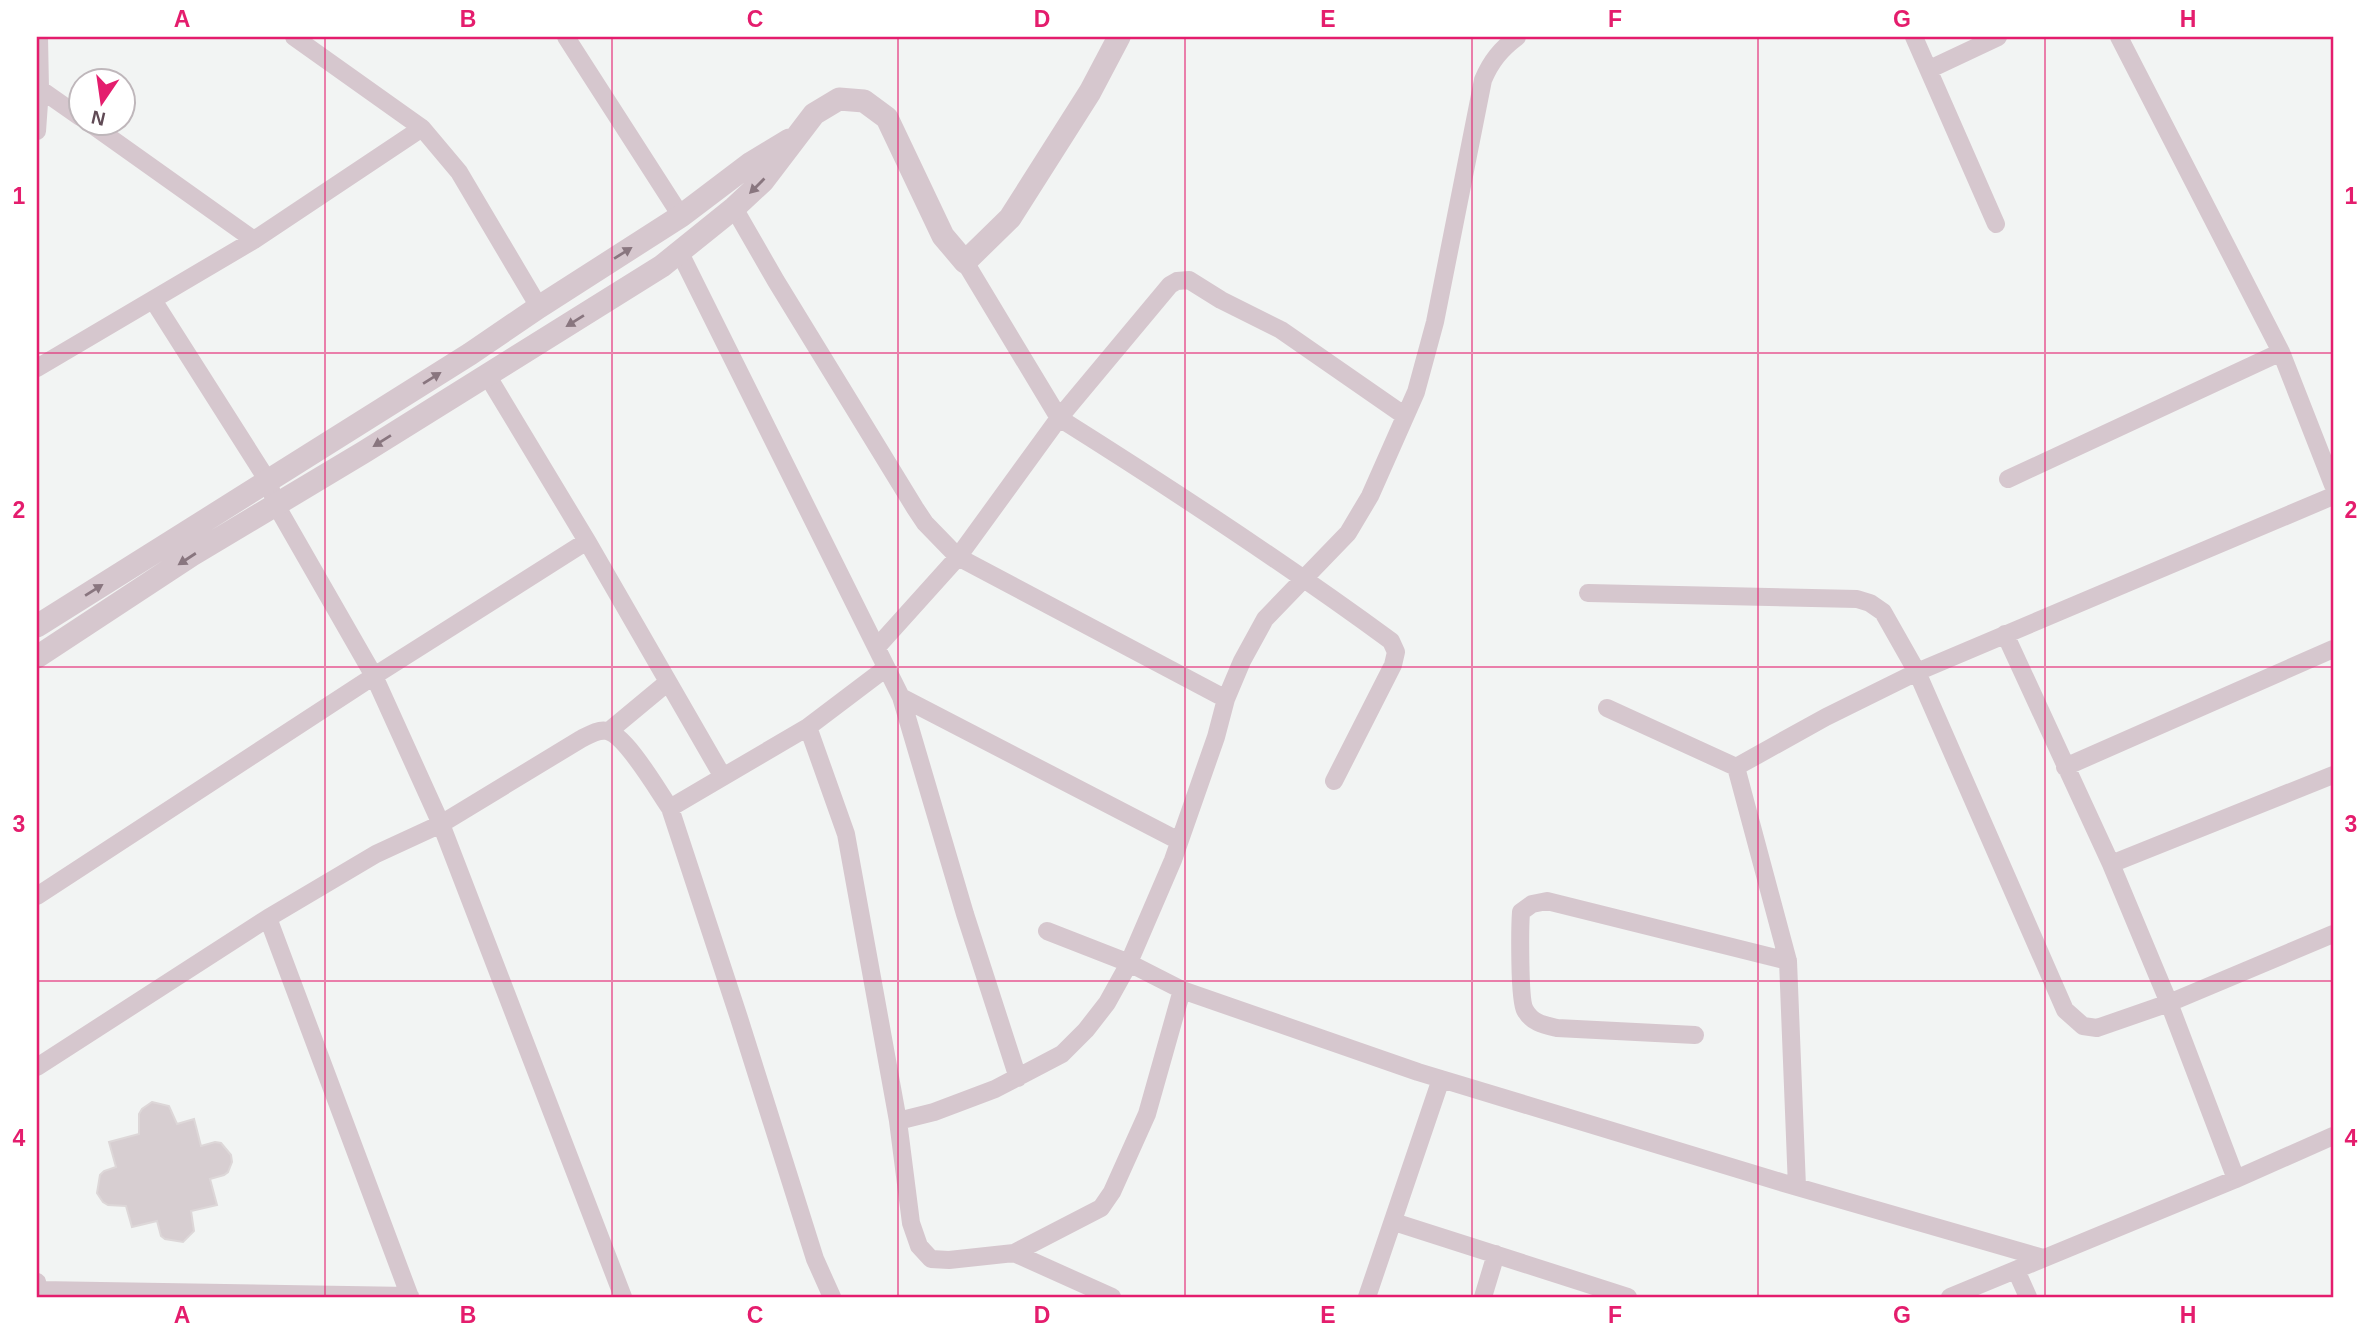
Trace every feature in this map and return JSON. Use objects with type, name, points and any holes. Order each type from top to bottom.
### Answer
[{"type":"street","points":[[37,131],[40,89],[39,37]]},
{"type":"street","points":[[294,37],[422,128],[459,172],[539,307]]},
{"type":"street","points":[[566,37],[681,216]]},
{"type":"street","points":[[965,262],[1010,218],[1090,92],[1119,37]]},
{"type":"street","points":[[898,1121],[934,1112],[995,1089],[1062,1054],[1086,1030],[1107,1003],[1129,963],[1180,841],[1216,737],[1226,699],[1242,661],[1265,620],[1348,533],[1370,496],[1416,391],[1435,322],[1483,80],[1490,64],[1502,49],[1517,37]]},
{"type":"street","points":[[1914,37],[1996,224]]},
{"type":"street","points":[[1930,69],[1998,37]]},
{"type":"street","points":[[2119,37],[2281,352],[2333,485]]},
{"type":"street","points":[[40,89],[66,107]]},
{"type":"street","points":[[37,657],[192,555],[487,376],[680,253],[763,181],[814,114],[839,99],[863,101],[887,118],[943,236],[965,262],[1059,418],[1179,493],[1305,578],[1391,641],[1396,652],[1393,665],[1334,781]]},
{"type":"street","points":[[37,368],[254,240],[422,128]]},
{"type":"street","points":[[37,626],[470,354],[681,216],[751,163],[801,134]]},
{"type":"street","points":[[108,136],[254,240]]},
{"type":"street","points":[[734,208],[915,508],[925,523],[958,557],[1226,699]]},
{"type":"street","points":[[680,253],[901,697],[965,914],[1018,1078]]},
{"type":"street","points":[[877,647],[958,557],[1059,418],[1170,285],[1177,281],[1189,280],[1281,330],[1405,416]]},
{"type":"street","points":[[153,300],[268,481],[276,505],[374,676],[441,824],[624,1297]]},
{"type":"street","points":[[2008,479],[2281,352]]},
{"type":"street","points":[[487,376],[587,541],[723,777]]},
{"type":"street","points":[[1736,767],[1826,717],[1917,672],[2333,496]]},
{"type":"street","points":[[37,896],[587,541]]},
{"type":"street","points":[[1588,593],[1857,599],[1870,603],[1883,612],[1917,672],[2065,1010],[2083,1026],[2097,1028],[2169,1003],[2333,934]]},
{"type":"street","points":[[2005,634],[2111,864],[2169,1003],[2235,1179]]},
{"type":"street","points":[[2065,768],[2333,649]]},
{"type":"street","points":[[670,807],[808,727],[886,667]]},
{"type":"street","points":[[37,1067],[268,918],[376,854],[441,824],[581,739],[597,732],[609,731],[668,682]]},
{"type":"street","points":[[901,697],[1180,841]]},
{"type":"street","points":[[1607,708],[1736,767]]},
{"type":"street","points":[[808,727],[846,834],[898,1121],[911,1223],[919,1246],[931,1259],[949,1260],[1014,1253],[1101,1208],[1112,1192],[1147,1114],[1182,990]]},
{"type":"street","points":[[609,731],[624,743],[670,807],[814,1259],[832,1297]]},
{"type":"street","points":[[1736,767],[1788,961],[1797,1187]]},
{"type":"street","points":[[2111,864],[2333,775]]},
{"type":"street","points":[[1695,1035],[1557,1028],[1536,1023],[1524,1009],[1519,930],[1521,912],[1531,904],[1547,901],[1788,961]]},
{"type":"street","points":[[38,1287],[410,1297],[268,918]]},
{"type":"street","points":[[1047,931],[1129,963],[1182,990],[1441,1079],[2043,1258]]},
{"type":"street","points":[[1367,1297],[1441,1079]]},
{"type":"street","points":[[1950,1297],[2333,1136]]},
{"type":"street","points":[[1394,1222],[1620,1296]]},
{"type":"street","points":[[1014,1253],[1112,1297]]},
{"type":"street","points":[[1483,1297],[1496,1254]]},
{"type":"street","points":[[2016,1270],[2028,1297]]},
{"type":"building","points":[[152,1102],[169,1106],[177,1124],[194,1119],[201,1146],[221,1143],[231,1155],[232,1162],[228,1172],[210,1179],[217,1205],[191,1211],[194,1231],[183,1242],[161,1236],[157,1221],[132,1227],[126,1206],[108,1205],[97,1193],[100,1175],[116,1167],[109,1142],[139,1134],[139,1114]]}]
